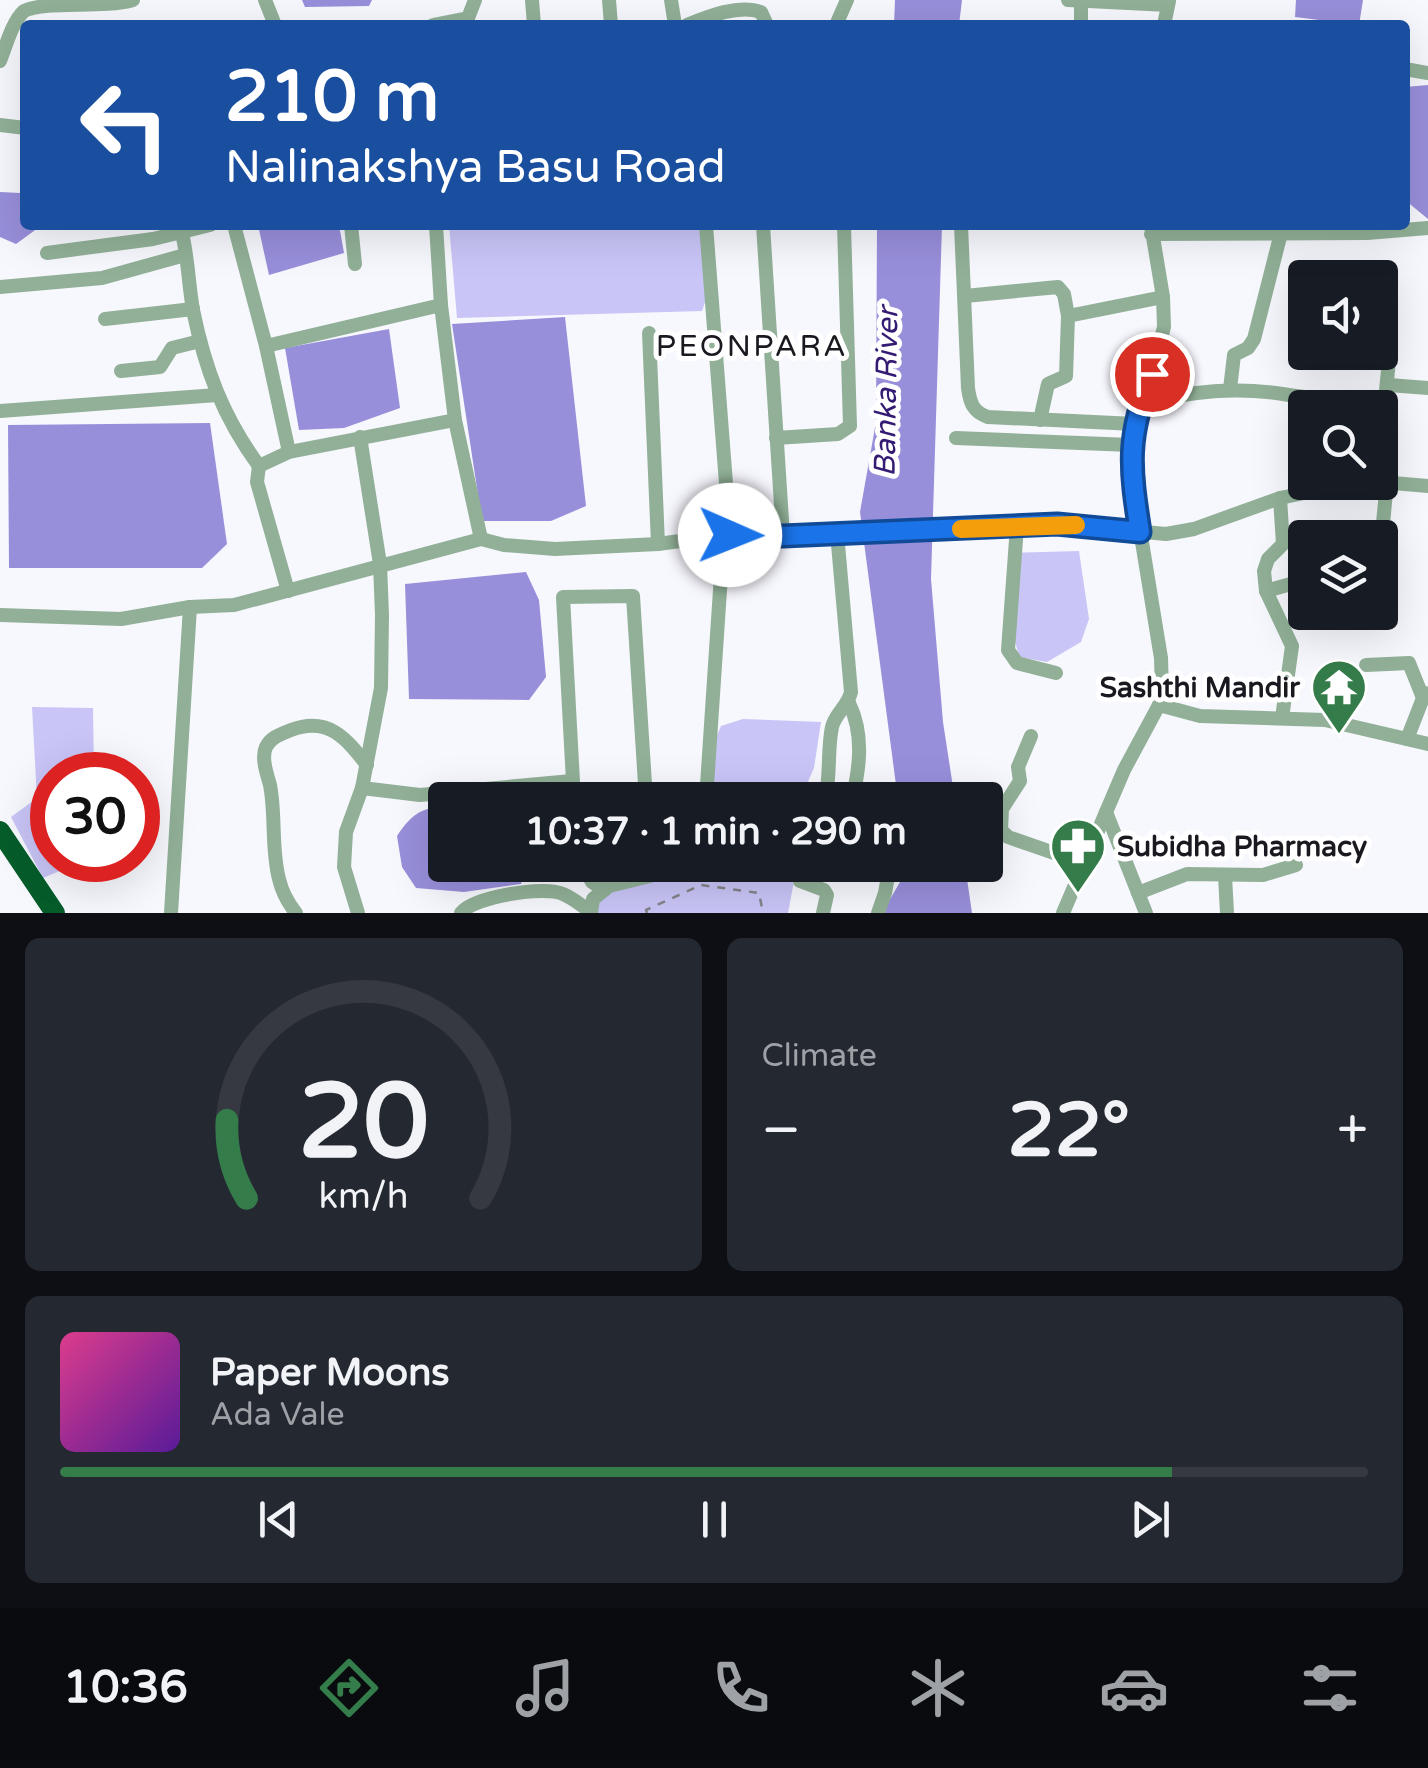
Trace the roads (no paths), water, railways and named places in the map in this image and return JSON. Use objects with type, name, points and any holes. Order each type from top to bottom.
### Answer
[{"type":"highway","points":[[0,831],[48,908]]},
{"type":"street","points":[[0,61],[21,12],[34,4],[112,4],[133,0]]},
{"type":"street","points":[[458,20],[468,18],[475,0]]},
{"type":"street","points":[[1075,1],[1168,3]]},
{"type":"street","points":[[702,20],[754,10],[761,12],[764,20]]},
{"type":"street","points":[[47,252],[102,247],[177,230]]},
{"type":"street","points":[[181,230],[209,377],[240,439],[259,466],[257,482],[288,592]]},
{"type":"street","points":[[235,230],[289,452]]},
{"type":"street","points":[[351,230],[355,264]]},
{"type":"street","points":[[436,230],[455,420],[481,539]]},
{"type":"street","points":[[706,230],[724,535],[707,782]]},
{"type":"street","points":[[763,230],[783,536]]},
{"type":"street","points":[[776,438],[838,434],[850,426],[844,230]]},
{"type":"street","points":[[961,230],[968,388],[976,413],[988,417],[1134,424]]},
{"type":"street","points":[[1062,913],[1159,705],[1162,691],[1161,658],[1140,532],[1131,445],[1164,327],[1151,230],[1341,230]]},
{"type":"street","points":[[1230,389],[1234,355],[1248,348],[1254,338],[1281,233]]},
{"type":"street","points":[[0,288],[102,278],[185,255]]},
{"type":"street","points":[[965,296],[1058,287],[1064,294],[1068,316],[1066,376],[1048,384],[1040,420]]},
{"type":"street","points":[[1068,316],[1163,298]]},
{"type":"street","points":[[266,346],[441,305]]},
{"type":"street","points":[[106,319],[194,309]]},
{"type":"street","points":[[649,333],[658,544]]},
{"type":"street","points":[[121,371],[160,366],[172,348],[200,341]]},
{"type":"street","points":[[1387,390],[1389,370]]},
{"type":"street","points":[[1388,385],[1428,388]]},
{"type":"street","points":[[1140,404],[1230,389],[1288,394]]},
{"type":"street","points":[[0,412],[217,395]]},
{"type":"street","points":[[259,466],[289,452],[455,420]]},
{"type":"street","points":[[358,913],[344,866],[346,832],[362,788],[381,688],[380,564],[360,437]]},
{"type":"street","points":[[956,438],[1131,445]]},
{"type":"street","points":[[1398,483],[1428,486]]},
{"type":"street","points":[[0,615],[121,618],[234,604],[481,539],[555,549],[658,544],[724,535],[1057,524],[1166,534],[1194,529],[1288,495]]},
{"type":"street","points":[[1280,498],[1283,544],[1268,559],[1264,571],[1266,590],[1292,646],[1282,718]]},
{"type":"street","points":[[1017,526],[1008,650],[1017,664],[1056,672]]},
{"type":"street","points":[[828,782],[832,726],[852,692],[837,532]]},
{"type":"street","points":[[1266,590],[1288,584]]},
{"type":"street","points":[[572,782],[562,597],[633,596],[645,782]]},
{"type":"street","points":[[171,913],[190,608]]},
{"type":"street","points":[[1366,665],[1410,663],[1426,692],[1407,739]]},
{"type":"street","points":[[848,703],[860,742],[854,782]]},
{"type":"street","points":[[1159,705],[1200,716],[1325,720],[1428,744]]},
{"type":"street","points":[[296,913],[284,896],[278,876],[266,745],[275,736],[318,725],[333,728],[346,737],[367,765]]},
{"type":"street","points":[[1031,736],[1018,767],[1020,782],[1000,819],[1002,830],[1008,837],[1084,862]]},
{"type":"street","points":[[362,788],[428,794]]},
{"type":"street","points":[[1106,812],[1146,913]]},
{"type":"street","points":[[1138,893],[1187,874],[1263,875],[1296,864]]},
{"type":"street","points":[[1225,876],[1227,913]]},
{"type":"street","points":[[592,882],[604,890]]},
{"type":"street","points":[[461,913],[466,906],[484,899],[548,890],[562,893],[591,913],[593,899],[604,890],[628,882]]},
{"type":"street","points":[[803,882],[824,890],[825,912]]},
{"type":"street","points":[[878,913],[887,882]]},
{"type":"water","points":[[302,0],[372,0],[369,6],[305,7]]},
{"type":"water","points":[[895,0],[962,0],[960,20],[894,20]]},
{"type":"water","points":[[1296,0],[1363,0],[1360,20],[1295,17]]},
{"type":"water","points":[[1428,85],[1428,219],[1410,204],[1410,87]]},
{"type":"water","points":[[0,192],[20,193],[20,230],[35,230],[16,244],[0,237]]},
{"type":"water","points":[[259,230],[340,230],[344,253],[269,275]]},
{"type":"water","name":"Banka River","points":[[877,230],[942,230],[931,579],[952,782],[896,782],[860,512],[876,422]]},
{"type":"water","points":[[565,317],[586,506],[551,521],[482,521],[452,324]]},
{"type":"water","points":[[389,329],[400,408],[344,428],[299,430],[285,348]]},
{"type":"water","points":[[210,423],[227,544],[202,568],[9,568],[8,425]]},
{"type":"water","points":[[526,572],[539,600],[546,677],[529,700],[409,699],[405,584]]},
{"type":"water","points":[[428,809],[428,882],[521,884],[464,892],[416,888],[402,867],[397,836],[417,814]]},
{"type":"water","points":[[900,882],[967,882],[972,913],[882,913]]},
{"type":"place","name":"Sashthi Mandir","points":[[1339,736]]},
{"type":"place","name":"Subidha Pharmacy","points":[[1078,895]]},
{"type":"district","name":"PEONPARA","points":[[752,346]]}]
